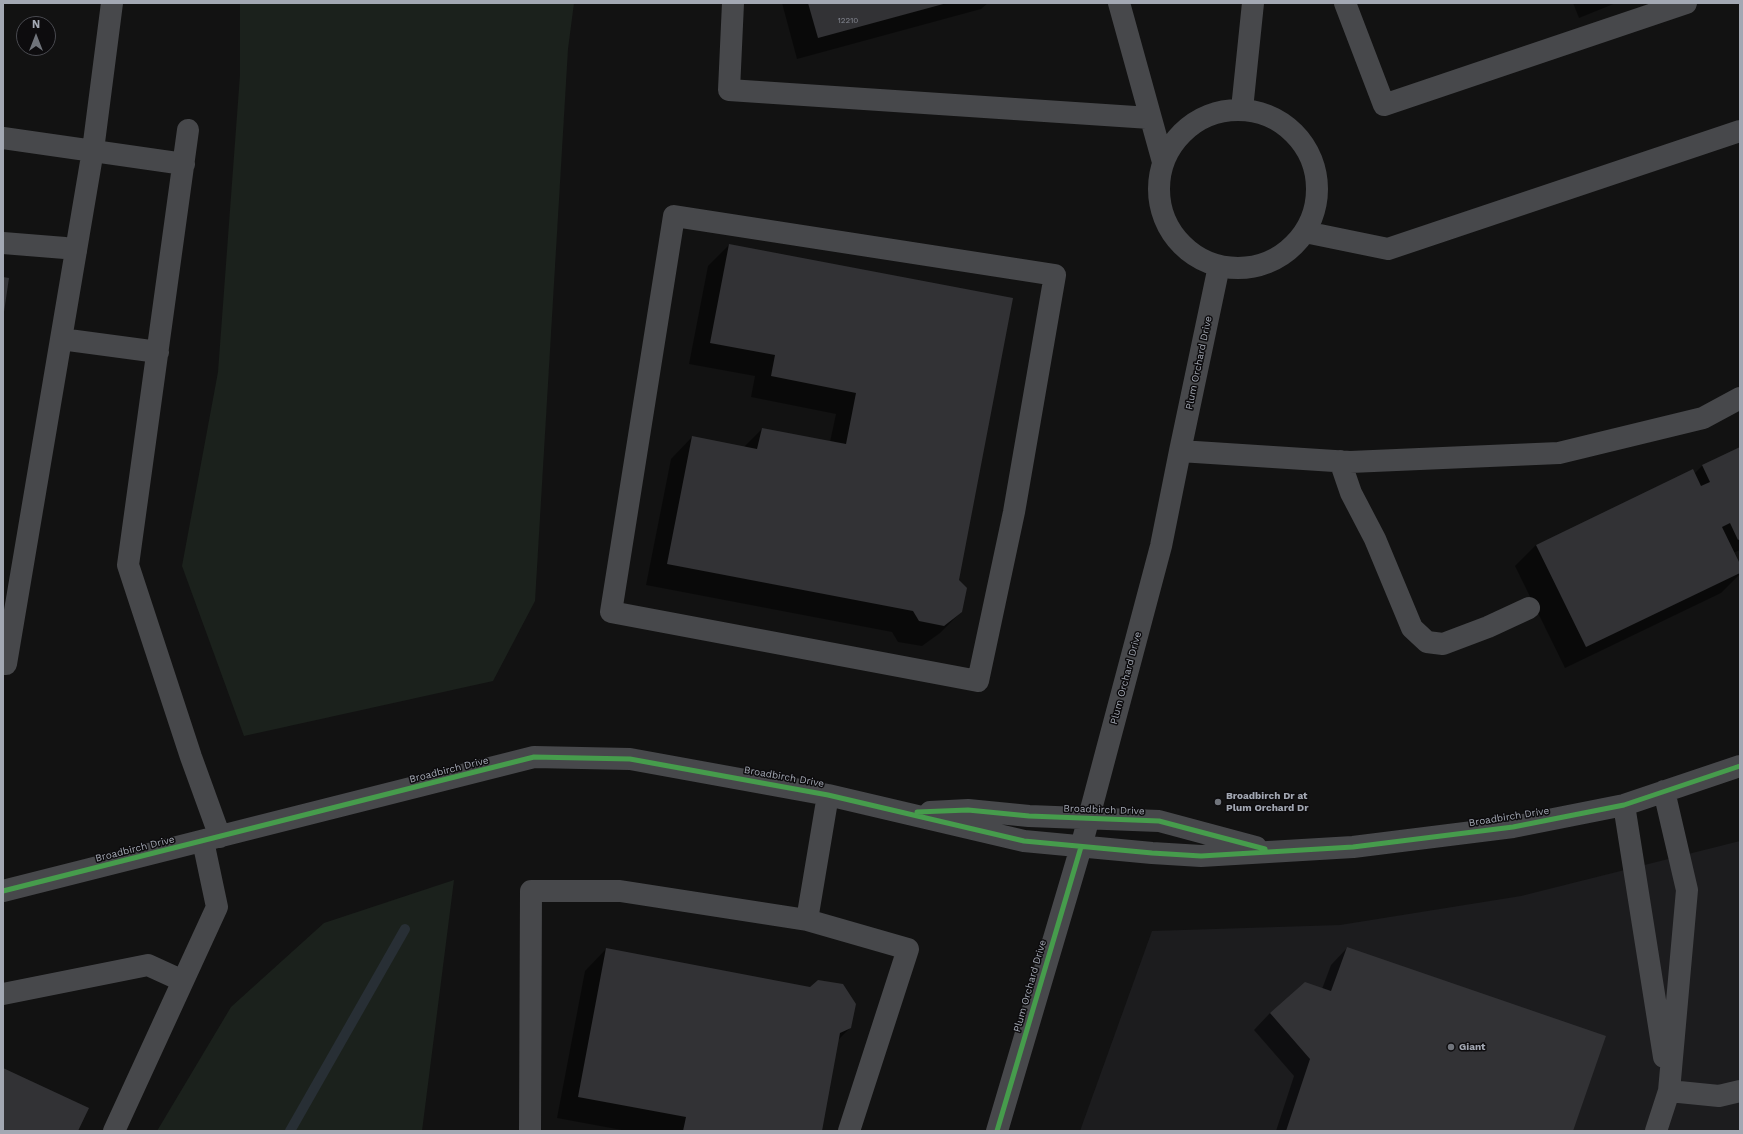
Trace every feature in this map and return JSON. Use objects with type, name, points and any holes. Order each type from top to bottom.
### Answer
[{"type":"street","points":[[3,664],[6,664],[93,150],[112,3]]},
{"type":"street","points":[[733,3],[728,90],[1150,118]]},
{"type":"street","points":[[1119,3],[1163,162]]},
{"type":"street","points":[[1242,109],[1253,3]]},
{"type":"street","points":[[1345,3],[1384,105],[1686,3]]},
{"type":"street","points":[[1242,109],[1274,118],[1300,139],[1315,168],[1317,201],[1305,232],[1282,255],[1252,267],[1219,266],[1195,255],[1175,238],[1163,214],[1158,188],[1163,162],[1175,140],[1194,122],[1217,112],[1242,109]]},
{"type":"street","points":[[114,1131],[217,907],[212,839],[191,757],[128,565],[188,130]]},
{"type":"street","points":[[1305,232],[1388,250],[1740,131]]},
{"type":"street","points":[[3,138],[184,164]]},
{"type":"street","points":[[674,216],[1055,275],[1014,512],[978,682],[611,612],[674,216]]},
{"type":"street","points":[[3,243],[65,248],[76,251]]},
{"type":"street","name":"Plum Orchard Drive","points":[[997,1131],[1081,847],[1161,546],[1219,266]]},
{"type":"street","points":[[61,339],[158,352]]},
{"type":"street","points":[[1180,451],[1350,462],[1559,453],[1703,418],[1740,398]]},
{"type":"street","points":[[1340,461],[1351,492],[1375,539],[1412,628],[1427,642],[1443,644],[1488,627],[1529,608]]},
{"type":"street","name":"Broadbirch Drive","points":[[3,892],[534,757],[630,760],[828,794],[1024,841],[1202,856],[1353,847],[1513,827],[1624,805],[1740,766]]},
{"type":"street","points":[[1656,1131],[1669,1091],[1687,890],[1664,791]]},
{"type":"street","points":[[807,920],[828,794]]},
{"type":"street","points":[[1624,805],[1669,1091]]},
{"type":"street","name":"Broadbirch Drive","points":[[905,813],[968,810],[1029,816],[1159,821],[1274,852]]},
{"type":"street","points":[[530,1131],[531,891],[620,891],[807,920],[908,950],[849,1131]]},
{"type":"street","points":[[3,994],[148,965],[183,981]]},
{"type":"street","points":[[1669,1091],[1719,1096],[1740,1091]]},
{"type":"shaded area","points":[[240,3],[574,3],[568,49],[535,601],[493,681],[244,736],[182,566],[218,372],[240,75]]},
{"type":"shaded area","points":[[1740,841],[1740,1131],[1080,1131],[1152,931],[1340,925],[1521,896]]},
{"type":"shaded area","points":[[454,880],[422,1131],[157,1131],[231,1007],[324,923]]},
{"type":"building","points":[[808,3],[947,3],[818,38]]},
{"type":"building","points":[[729,244],[1013,298],[959,580],[967,588],[962,612],[944,626],[919,621],[913,611],[667,564],[692,436],[757,449],[762,428],[846,444],[856,393],[771,376],[775,355],[710,343]]},
{"type":"building","points":[[3,277],[9,278],[4,312],[3,312]]},
{"type":"building","points":[[1740,447],[1740,539],[1738,540],[1730,523],[1722,527],[1740,564],[1740,573],[1586,647],[1536,545],[1693,469],[1701,486],[1710,482],[1702,465]]},
{"type":"building","name":"Giant","points":[[1347,947],[1606,1036],[1573,1131],[1286,1131],[1310,1059],[1270,1013],[1305,982],[1331,991]]},
{"type":"building","points":[[606,948],[810,987],[818,980],[843,984],[856,1004],[851,1028],[840,1033],[822,1131],[683,1131],[686,1117],[578,1097]]},
{"type":"building","points":[[3,1068],[89,1108],[78,1131],[3,1131]]},
{"type":"waterway","points":[[290,1131],[405,929]]},
{"type":"cycle path","points":[[3,891],[534,757],[630,759],[828,795],[1024,841],[1201,856],[1353,847],[1513,827],[1624,805],[1740,766]]},
{"type":"cycle path","points":[[917,812],[968,810],[1029,816],[1159,821],[1265,849]]},
{"type":"cycle path","points":[[997,1131],[1081,847]]},
{"type":"place","name":"Broadbirch Dr at Plum Orchard Dr","points":[[1218,802]]},
{"type":"place","name":"Giant","points":[[1451,1047]]}]
